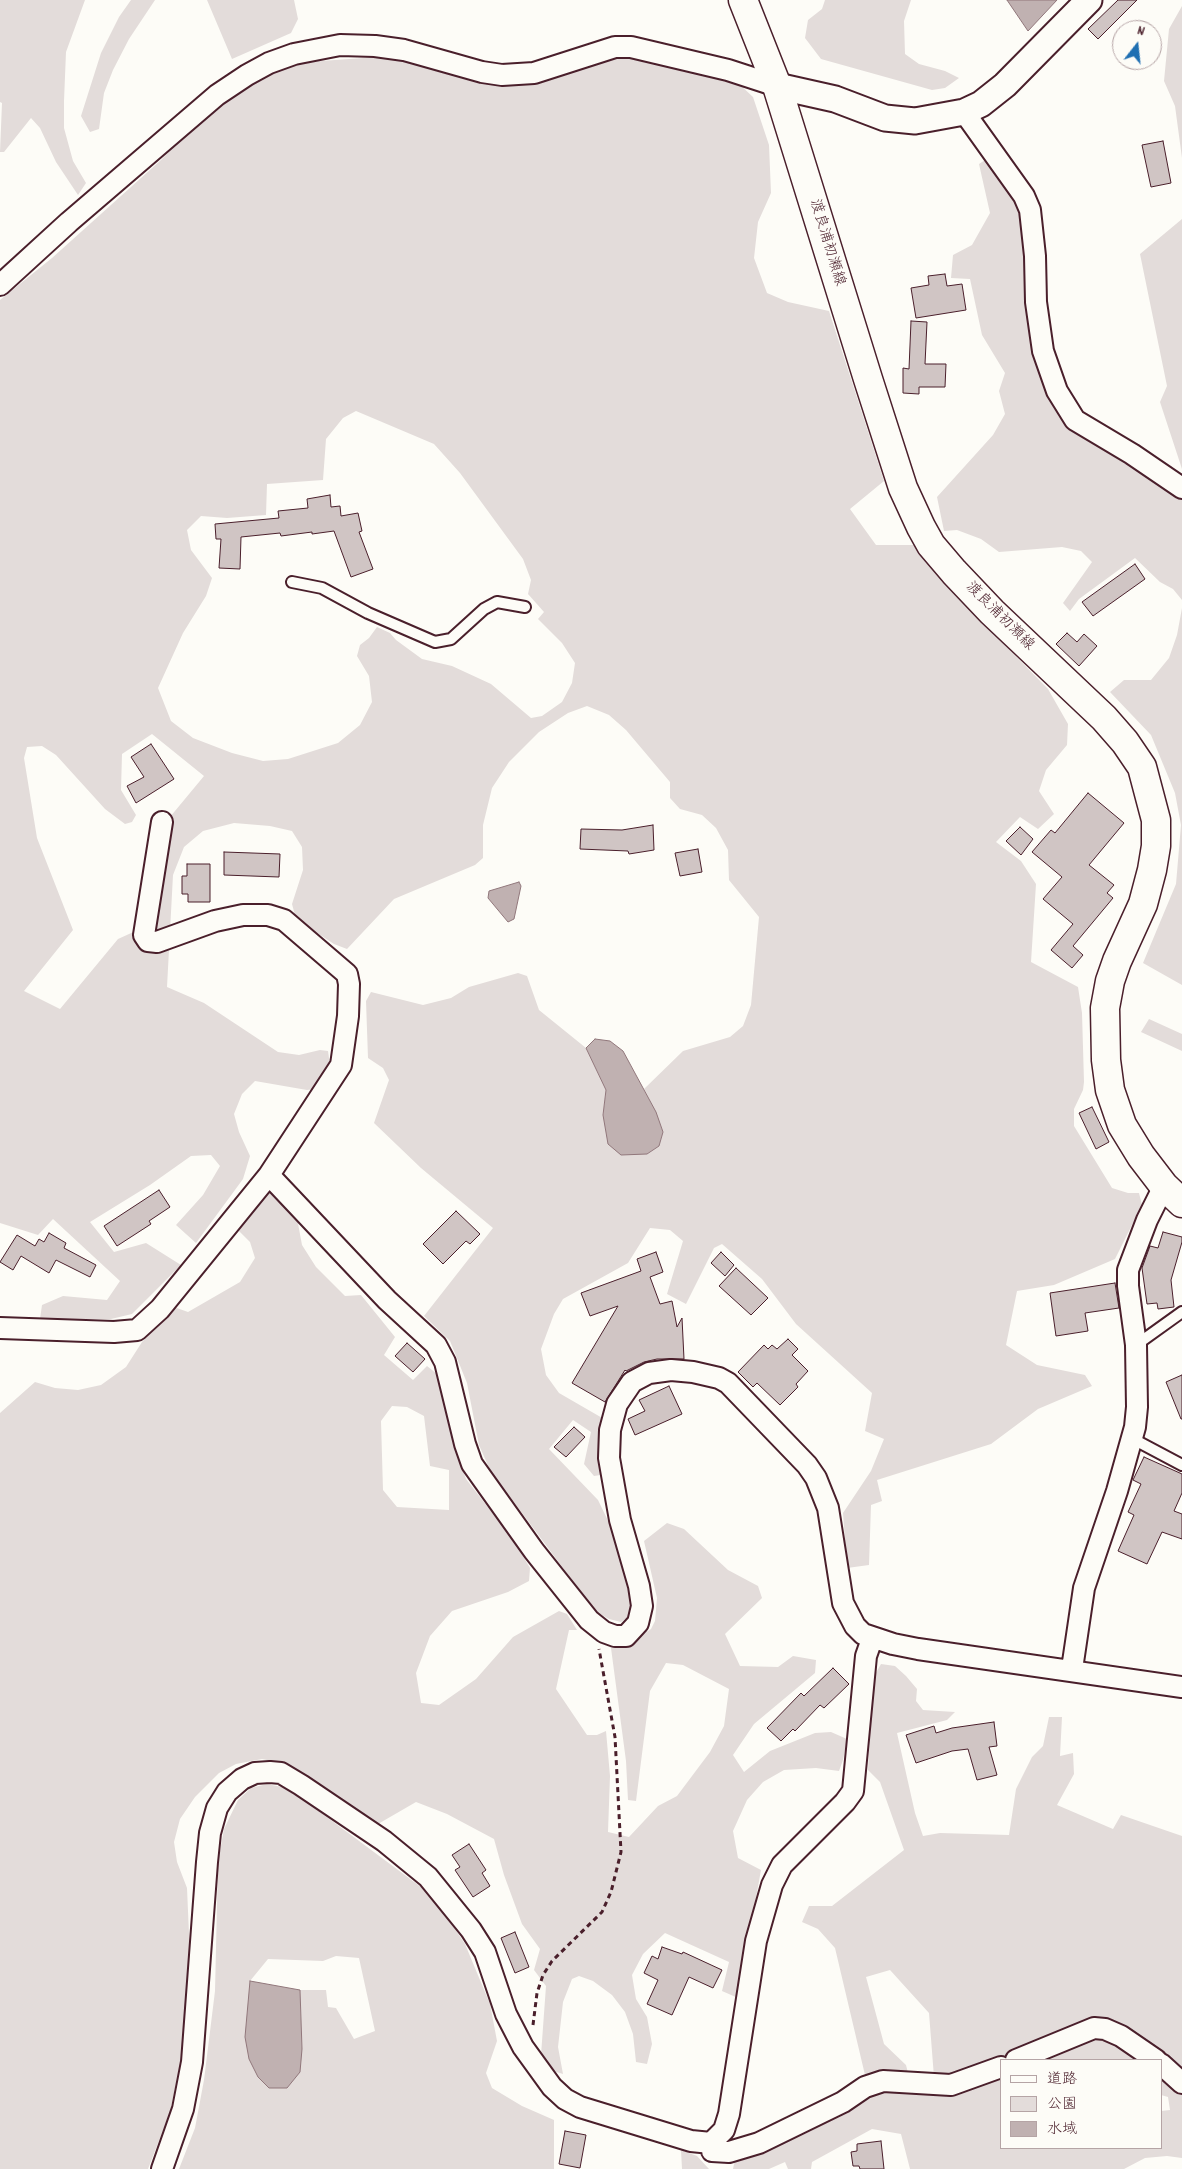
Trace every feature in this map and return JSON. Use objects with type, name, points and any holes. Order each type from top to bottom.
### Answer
[{"type":"main road","name":"渡良浦初瀬線","points":[[743,0],[777,86],[868,379],[904,488],[921,527],[931,545],[954,572],[992,612],[1104,718],[1125,742],[1142,767],[1156,820],[1156,846],[1143,904],[1110,981],[1105,1008],[1106,1060],[1110,1090],[1122,1125],[1140,1156],[1173,1195]]},
{"type":"street","points":[[2,280],[217,95],[269,63],[294,54],[340,45],[375,46],[404,50],[482,72],[502,75],[534,73],[615,47],[631,46],[728,70],[777,86],[835,99],[885,118],[915,121],[964,112],[981,104],[1006,85],[1089,0]]},
{"type":"street","points":[[964,112],[1024,196],[1030,210],[1043,352],[1057,391],[1075,420],[1132,454],[1182,488]]},
{"type":"street","points":[[0,1328],[114,1332],[137,1330],[160,1309],[269,1175],[341,1065],[348,1016],[349,984],[347,974],[284,920],[268,915],[244,915],[215,921],[157,942],[148,941],[144,935],[162,822]]},
{"type":"street","points":[[269,1175],[387,1300],[436,1346],[445,1362],[465,1444],[472,1464],[534,1551],[589,1620],[604,1632],[615,1636],[626,1636],[638,1623],[642,1606],[639,1586],[620,1520],[614,1486],[608,1445],[612,1418],[620,1399],[632,1382],[649,1373],[671,1370],[708,1375],[728,1384],[807,1465],[816,1478],[828,1508],[843,1604],[855,1626],[872,1639],[918,1648],[1072,1669],[1182,1687]]},
{"type":"street","points":[[1072,1669],[1084,1588],[1133,1439],[1137,1407],[1136,1345],[1128,1286],[1128,1270],[1147,1220],[1173,1195]]},
{"type":"street","points":[[714,2154],[729,2114],[756,1941],[772,1885],[782,1865],[845,1802],[853,1791],[866,1656],[872,1639]]},
{"type":"street","points":[[162,2169],[182,2110],[192,2062],[207,1862],[210,1833],[216,1808],[227,1792],[242,1779],[254,1774],[270,1772],[281,1773],[301,1784],[384,1841],[428,1876],[476,1937],[485,1952],[506,2014],[523,2048],[552,2087],[565,2099],[580,2107],[691,2141],[714,2154],[729,2152],[758,2142],[843,2102],[865,2087],[883,2081],[951,2085],[1000,2067]]},
{"type":"street","points":[[1018,2059],[1094,2028],[1105,2029],[1121,2036],[1155,2059]]},
{"type":"street","points":[[1162,2065],[1182,2084]]},
{"type":"lane","points":[[292,582],[322,588],[368,613],[435,642],[451,638],[484,609],[497,602],[525,608]]},
{"type":"lane","points":[[1136,1345],[1182,1312]]},
{"type":"lane","points":[[1133,1439],[1182,1465]]},
{"type":"path","points":[[533,2028],[536,1993],[543,1975],[552,1961],[602,1912],[611,1892],[621,1852],[615,1737],[599,1646],[604,1632]]},
{"type":"green space","points":[[0,0],[85,0],[66,52],[64,101],[64,128],[73,161],[86,183],[78,195],[56,162],[40,128],[31,118],[4,152],[0,152],[2,103],[0,102]]},
{"type":"green space","points":[[131,0],[155,0],[129,39],[113,70],[104,93],[99,129],[90,132],[81,116],[101,53],[119,17]]},
{"type":"green space","points":[[207,0],[294,0],[298,19],[291,33],[232,59]]},
{"type":"green space","points":[[825,0],[911,0],[904,21],[905,54],[919,64],[945,71],[959,78],[945,88],[932,90],[821,59],[805,38],[808,20],[822,9]]},
{"type":"green space","points":[[1182,6],[1182,158],[1175,106],[1164,81],[1169,29]]},
{"type":"green space","points":[[378,57],[528,81],[560,75],[579,63],[628,58],[737,82],[753,97],[769,145],[771,193],[758,222],[754,258],[767,293],[788,302],[829,311],[884,481],[850,509],[876,545],[915,545],[983,623],[1048,689],[1068,724],[1067,745],[1046,770],[1039,791],[1054,814],[1038,829],[1020,817],[996,842],[1021,861],[1036,884],[1031,962],[1078,987],[1082,1013],[1084,1082],[1083,1090],[1074,1109],[1074,1126],[1112,1188],[1128,1193],[1139,1193],[1142,1205],[1115,1259],[1054,1285],[1017,1291],[1006,1345],[1037,1365],[1085,1375],[1092,1386],[1038,1409],[991,1444],[877,1480],[882,1501],[871,1505],[869,1565],[847,1568],[843,1513],[871,1471],[884,1439],[865,1431],[872,1393],[796,1324],[762,1279],[722,1244],[714,1248],[686,1304],[667,1294],[683,1241],[670,1230],[650,1228],[628,1263],[563,1299],[554,1314],[541,1349],[546,1375],[559,1393],[604,1419],[601,1435],[601,1475],[594,1476],[584,1464],[591,1432],[573,1420],[549,1449],[598,1500],[612,1529],[624,1561],[631,1601],[629,1616],[621,1622],[609,1619],[595,1611],[490,1470],[479,1445],[467,1383],[450,1341],[424,1316],[493,1228],[421,1168],[374,1123],[389,1080],[383,1068],[368,1058],[366,1001],[371,992],[423,1005],[451,998],[469,987],[518,973],[527,976],[539,1010],[586,1048],[606,1090],[603,1115],[647,1154],[659,1146],[663,1132],[644,1089],[683,1051],[730,1037],[743,1026],[751,1005],[759,917],[729,880],[728,850],[716,828],[702,815],[680,809],[670,798],[670,782],[626,730],[609,715],[587,706],[568,713],[539,732],[509,762],[492,788],[483,825],[483,858],[475,865],[394,899],[347,949],[334,944],[296,919],[292,904],[303,870],[302,847],[292,831],[270,826],[234,823],[203,831],[184,847],[173,875],[167,987],[204,1003],[278,1052],[299,1055],[320,1050],[328,1051],[330,1065],[315,1089],[307,1090],[255,1081],[242,1094],[234,1114],[239,1132],[250,1156],[243,1179],[196,1243],[176,1225],[203,1195],[220,1166],[211,1155],[191,1156],[150,1185],[90,1222],[114,1252],[146,1243],[181,1265],[132,1314],[111,1319],[40,1319],[42,1305],[63,1296],[107,1300],[120,1281],[53,1219],[38,1235],[0,1223],[0,300],[52,258],[161,160],[218,101],[292,63]],"holes":[[[356,411],[434,444],[460,473],[523,559],[531,580],[528,594],[544,612],[538,619],[562,643],[575,663],[572,683],[562,702],[542,716],[531,718],[491,684],[452,666],[422,659],[396,640],[390,633],[377,627],[369,638],[360,645],[357,656],[369,676],[372,702],[360,725],[338,743],[288,759],[263,761],[232,753],[193,738],[171,721],[158,688],[183,633],[206,596],[212,578],[191,550],[187,530],[201,516],[227,518],[266,515],[267,484],[323,480],[326,439],[343,418]],[[152,734],[204,776],[170,817],[151,924],[118,939],[60,1009],[24,991],[73,930],[37,838],[24,758],[27,747],[42,746],[56,755],[105,809],[125,824],[132,822],[136,815],[121,790],[122,754]]]},
{"type":"green space","points":[[988,158],[1013,196],[1024,224],[1035,356],[1039,373],[1050,396],[1182,496],[1182,600],[1173,589],[1160,582],[1135,558],[1079,599],[1070,611],[1063,603],[1092,562],[1081,551],[1062,547],[999,552],[981,539],[957,530],[944,531],[937,497],[993,435],[1005,414],[999,391],[1005,373],[982,335],[970,279],[951,278],[953,255],[972,245],[990,213],[979,164]]},
{"type":"green space","points":[[1182,219],[1182,469],[1160,402],[1167,386],[1140,254]]},
{"type":"green space","points":[[1182,608],[1182,985],[1143,963],[1176,884],[1181,825],[1175,793],[1151,735],[1110,692],[1124,680],[1151,680],[1169,658],[1177,635]]},
{"type":"green space","points":[[1149,1019],[1182,1034],[1182,1051],[1141,1032]]},
{"type":"green space","points":[[266,1189],[284,1200],[297,1218],[302,1245],[316,1267],[345,1296],[361,1295],[395,1337],[384,1355],[413,1380],[427,1366],[437,1374],[447,1406],[453,1444],[466,1479],[512,1538],[530,1568],[529,1581],[508,1592],[452,1611],[430,1636],[416,1673],[421,1703],[439,1705],[476,1679],[513,1637],[559,1611],[567,1614],[577,1630],[569,1630],[556,1689],[587,1735],[597,1735],[606,1731],[610,1776],[608,1832],[629,1837],[658,1806],[677,1796],[710,1752],[724,1726],[729,1689],[683,1665],[666,1663],[650,1691],[636,1801],[628,1800],[626,1761],[611,1648],[627,1645],[651,1629],[655,1621],[657,1598],[644,1541],[667,1523],[684,1529],[728,1570],[758,1586],[762,1598],[725,1634],[740,1666],[778,1667],[793,1656],[816,1660],[815,1673],[754,1724],[733,1755],[744,1772],[770,1751],[815,1733],[831,1732],[847,1739],[843,1760],[839,1771],[816,1768],[784,1770],[763,1782],[747,1800],[733,1831],[738,1858],[761,1870],[738,1998],[722,1991],[729,1962],[665,1933],[643,1954],[632,1975],[636,1999],[647,2017],[652,2044],[647,2064],[636,2062],[633,2034],[625,2012],[612,1995],[593,1981],[579,1976],[572,1979],[563,2002],[558,2047],[563,2074],[550,2070],[541,2055],[546,1986],[534,1970],[540,1949],[522,1924],[504,1875],[494,1839],[447,1814],[416,1802],[378,1824],[347,1802],[282,1763],[262,1759],[236,1764],[219,1773],[195,1797],[180,1819],[174,1842],[177,1862],[187,1888],[190,1957],[180,2065],[170,2112],[148,2169],[0,2169],[0,1413],[35,1382],[55,1388],[78,1390],[101,1385],[126,1367],[142,1342],[174,1307],[188,1312],[240,1282],[255,1258],[250,1242],[235,1227]],"holes":[[[392,1406],[407,1407],[424,1416],[430,1466],[449,1470],[449,1510],[397,1507],[383,1490],[381,1421]]]},
{"type":"green space","points":[[881,1664],[895,1666],[917,1689],[916,1701],[923,1710],[955,1712],[947,1720],[897,1733],[915,1813],[923,1836],[940,1833],[1009,1835],[1016,1789],[1032,1757],[1043,1746],[1049,1717],[1062,1717],[1060,1756],[1073,1753],[1074,1774],[1057,1805],[1113,1829],[1121,1815],[1182,1836],[1182,2158],[1167,2156],[1145,2158],[1124,2169],[910,2169],[901,2134],[872,2129],[812,2162],[811,2169],[788,2169],[785,2162],[769,2169],[733,2169],[735,2159],[869,2092],[835,1948],[818,1929],[802,1922],[809,1906],[832,1906],[904,1850],[880,1782],[868,1770],[873,1678]],"holes":[[[890,1970],[929,2013],[935,2090],[912,2089],[906,2065],[884,2044],[866,1977]]]},
{"type":"green space","points":[[267,1784],[282,1787],[308,1803],[433,1896],[465,1944],[490,2004],[497,2041],[486,2073],[492,2088],[522,2106],[554,2120],[554,2169],[179,2169],[195,2128],[204,2080],[215,1991],[218,1862],[224,1829],[238,1800],[251,1788]],"holes":[[[336,1956],[359,1958],[375,2031],[354,2039],[336,2008],[328,2007],[326,1990],[300,1990],[302,2049],[250,1981],[268,1959],[323,1961]]]},
{"type":"green space","points":[[681,2150],[697,2156],[709,2169],[682,2169]]},
{"type":"water","points":[[1007,0],[1057,0],[1028,31]]},
{"type":"water","points":[[519,882],[521,886],[514,919],[508,922],[488,898],[489,891]]},
{"type":"water","points":[[595,1039],[610,1041],[623,1051],[656,1112],[663,1132],[659,1146],[647,1154],[621,1155],[608,1144],[603,1115],[606,1090],[586,1048]]},
{"type":"water","points":[[250,1981],[300,1990],[302,2049],[300,2072],[287,2088],[269,2088],[258,2077],[249,2059],[245,2037]]},
{"type":"building","points":[[1118,0],[1137,0],[1117,20],[1112,20],[1112,25],[1098,39],[1088,29]]},
{"type":"building","points":[[1163,141],[1171,183],[1151,187],[1142,145]]},
{"type":"building","points":[[945,274],[947,286],[962,284],[966,310],[916,318],[911,288],[929,285],[928,276]]},
{"type":"building","points":[[911,321],[927,322],[925,364],[946,364],[945,387],[919,387],[919,394],[903,393],[903,368],[909,369]]},
{"type":"building","points":[[330,495],[331,507],[340,506],[341,516],[358,513],[362,531],[359,532],[373,569],[351,577],[334,531],[281,536],[280,533],[241,537],[240,569],[219,568],[221,539],[216,539],[215,524],[279,518],[278,511],[308,508],[307,499]]},
{"type":"building","points":[[1135,564],[1145,579],[1093,616],[1082,602]]},
{"type":"building","points":[[1067,633],[1077,642],[1084,634],[1097,646],[1079,666],[1056,644]]},
{"type":"building","points":[[151,744],[174,779],[136,803],[127,786],[144,777],[131,757]]},
{"type":"building","points":[[1088,793],[1124,823],[1089,865],[1114,885],[1107,893],[1113,898],[1073,946],[1083,955],[1072,968],[1051,950],[1073,924],[1043,899],[1062,877],[1032,852],[1051,830],[1055,833]]},
{"type":"building","points":[[653,825],[654,850],[629,854],[628,851],[580,849],[581,829],[622,830]]},
{"type":"building","points":[[1020,827],[1033,839],[1021,855],[1006,841]]},
{"type":"building","points":[[698,849],[702,872],[680,876],[675,853]]},
{"type":"building","points":[[224,852],[280,854],[279,877],[224,875]]},
{"type":"building","points":[[187,864],[210,864],[210,902],[188,902],[188,894],[182,894],[182,876],[187,876]]},
{"type":"building","points":[[1092,1107],[1109,1142],[1096,1149],[1079,1113]]},
{"type":"building","points":[[159,1190],[170,1207],[149,1221],[151,1224],[117,1246],[104,1226]]},
{"type":"building","points":[[456,1211],[480,1234],[470,1244],[466,1241],[443,1264],[423,1244]]},
{"type":"building","points":[[1163,1232],[1182,1237],[1182,1242],[1171,1280],[1174,1307],[1158,1309],[1157,1303],[1147,1304],[1142,1268],[1150,1246],[1158,1248]]},
{"type":"building","points":[[49,1233],[66,1243],[64,1248],[96,1265],[90,1277],[56,1260],[49,1273],[21,1256],[13,1270],[0,1262],[17,1235],[35,1246],[39,1239],[44,1242]]},
{"type":"building","points":[[656,1252],[663,1272],[650,1277],[660,1304],[672,1301],[677,1327],[682,1318],[684,1359],[657,1359],[625,1370],[605,1402],[572,1383],[618,1306],[590,1316],[581,1293],[641,1271],[637,1259]]},
{"type":"building","points":[[721,1252],[734,1265],[725,1276],[711,1263]]},
{"type":"building","points":[[736,1268],[768,1298],[751,1315],[719,1286]]},
{"type":"building","points":[[1115,1283],[1119,1308],[1085,1313],[1088,1331],[1056,1336],[1050,1293]]},
{"type":"building","points":[[788,1339],[798,1349],[792,1355],[808,1371],[796,1384],[798,1387],[780,1405],[757,1383],[753,1387],[738,1372],[764,1345],[768,1349],[772,1345],[777,1349]]},
{"type":"building","points":[[407,1343],[425,1359],[413,1372],[395,1356]]},
{"type":"building","points":[[1182,1375],[1182,1419],[1181,1419],[1166,1382]]},
{"type":"building","points":[[669,1386],[682,1414],[635,1435],[628,1419],[645,1411],[639,1400]]},
{"type":"building","points":[[574,1427],[585,1437],[566,1457],[554,1447]]},
{"type":"building","points":[[1144,1457],[1182,1474],[1182,1493],[1174,1511],[1182,1514],[1182,1539],[1162,1532],[1147,1564],[1118,1551],[1134,1515],[1128,1512],[1141,1484],[1133,1480]]},
{"type":"building","points":[[833,1668],[849,1684],[824,1708],[820,1705],[795,1731],[793,1729],[781,1741],[767,1728],[801,1693],[804,1696]]},
{"type":"building","points":[[994,1722],[997,1746],[989,1747],[997,1775],[977,1780],[968,1749],[952,1751],[916,1763],[906,1735],[934,1726],[936,1733],[952,1728]]},
{"type":"building","points":[[469,1844],[486,1870],[482,1873],[490,1886],[473,1897],[455,1870],[460,1867],[452,1855]]},
{"type":"building","points":[[515,1932],[529,1967],[515,1973],[501,1938]]},
{"type":"building","points":[[662,1947],[682,1954],[683,1952],[722,1970],[713,1988],[689,1977],[672,2015],[647,2004],[658,1980],[644,1973],[652,1956],[658,1959]]},
{"type":"building","points":[[565,2131],[586,2135],[580,2168],[559,2164]]},
{"type":"building","points":[[881,2141],[884,2169],[860,2169],[859,2166],[853,2166],[851,2152],[857,2151],[857,2144]]}]
